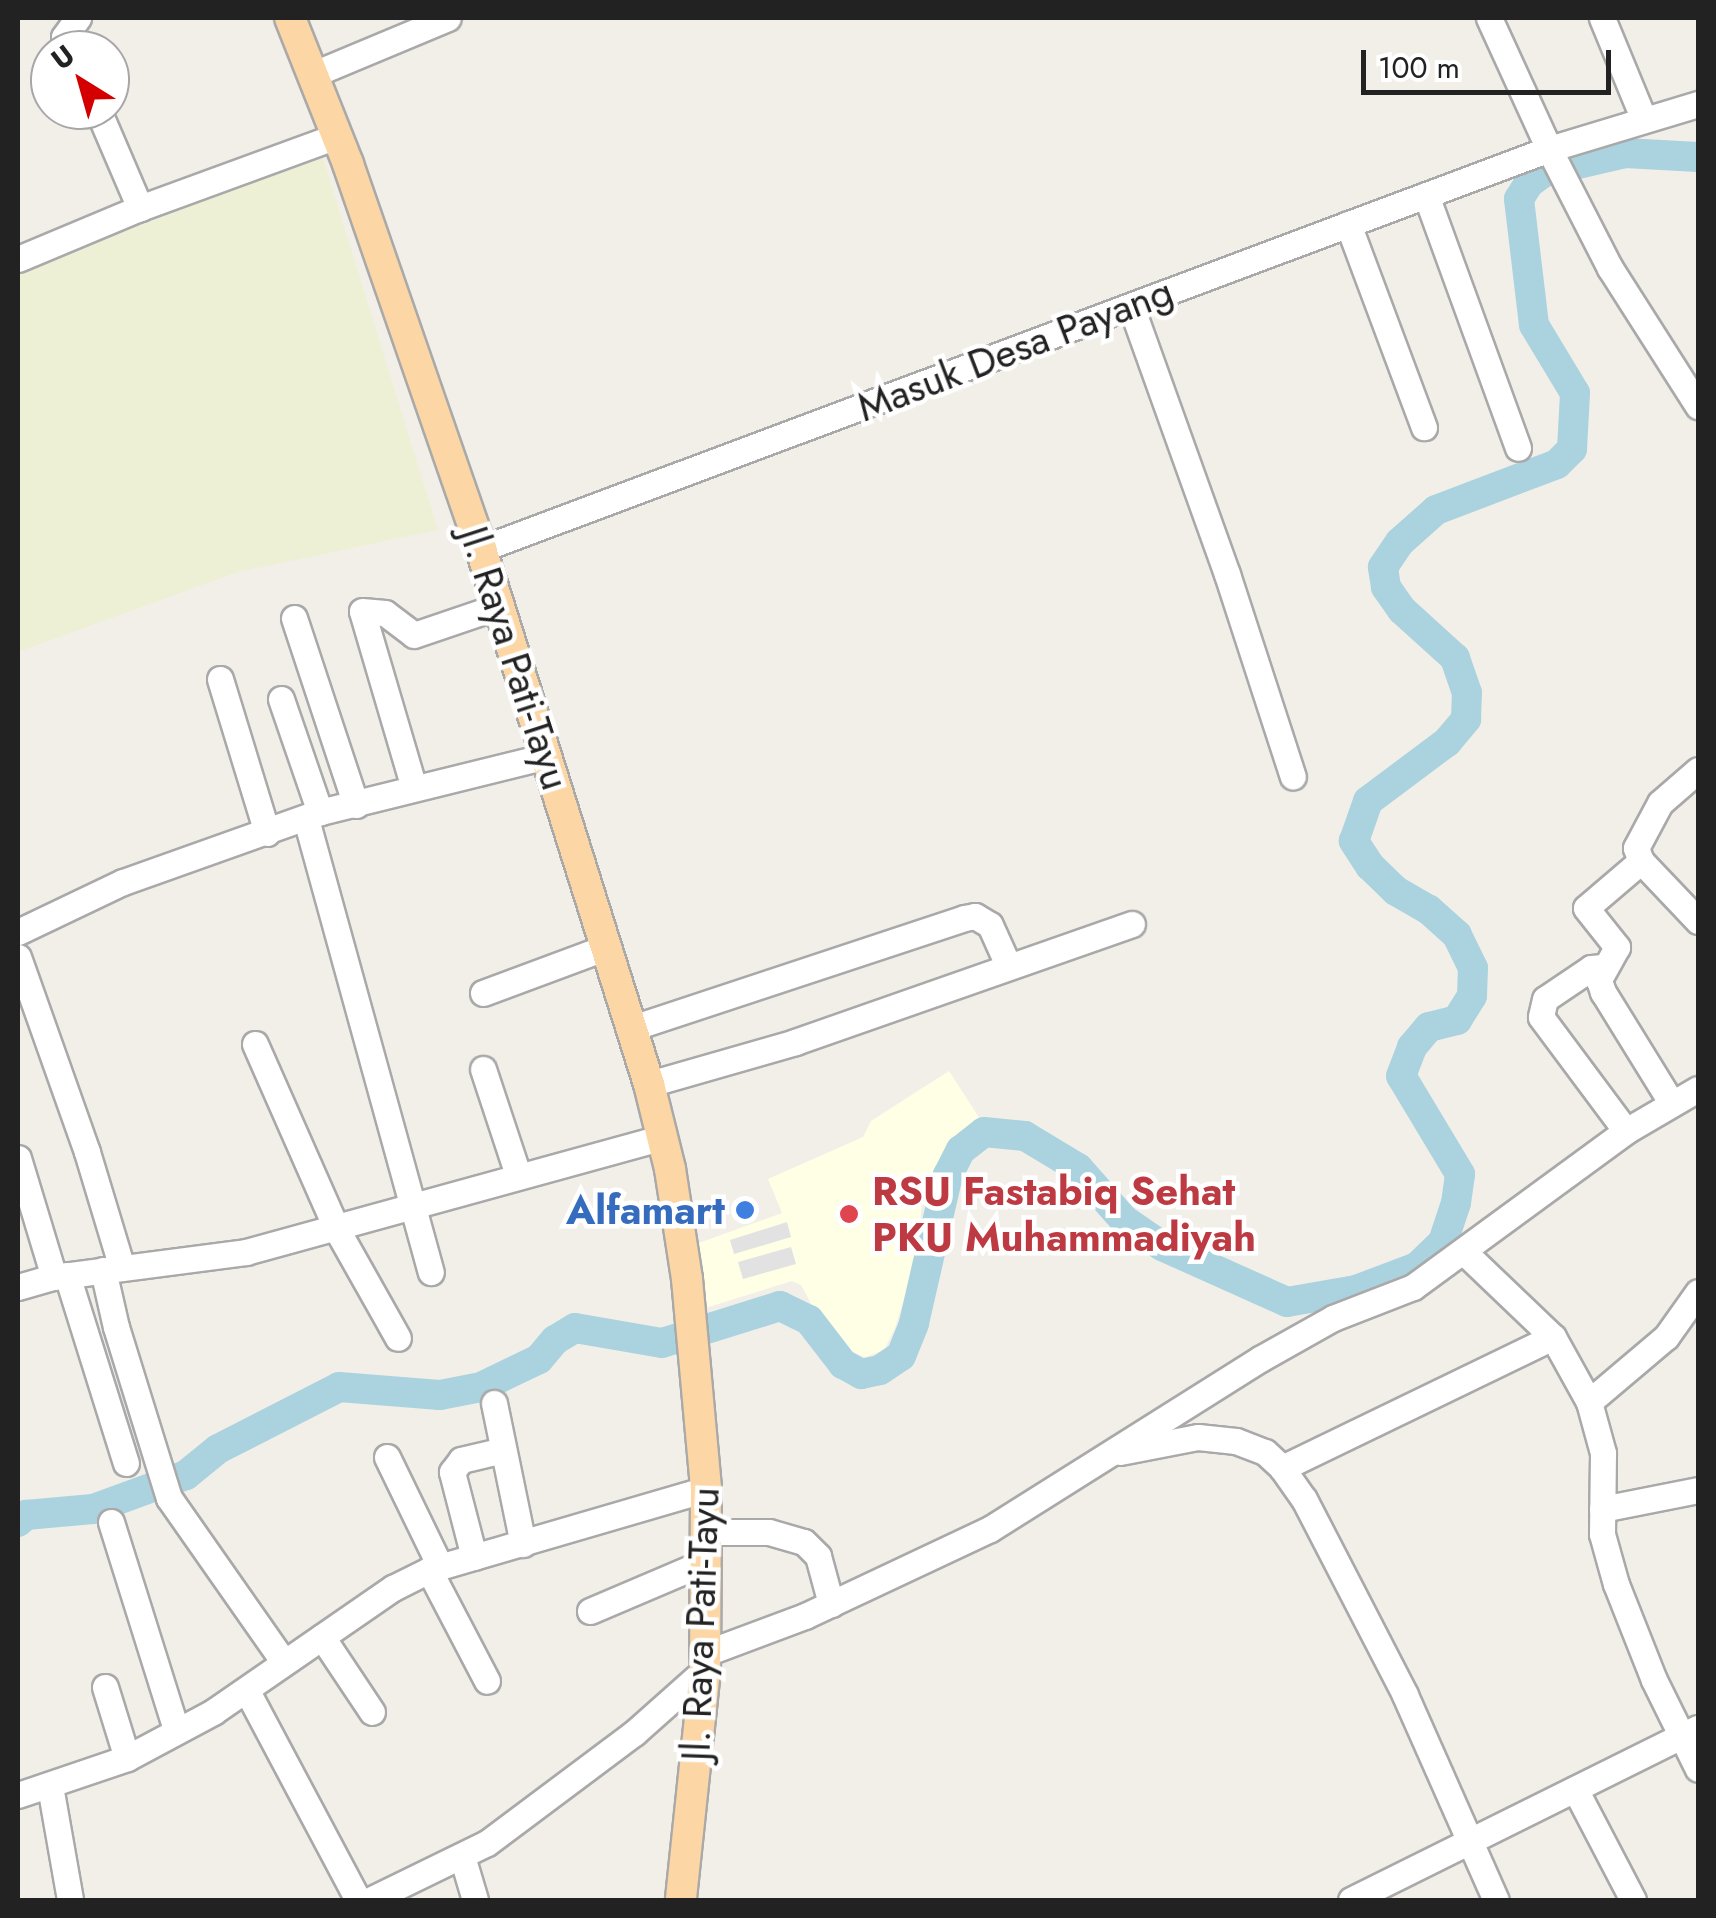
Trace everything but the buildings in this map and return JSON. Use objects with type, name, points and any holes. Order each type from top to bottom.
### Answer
[{"type":"main road","name":"Jl. Raya Pati-Tayu","points":[[290,18],[338,136],[500,606],[608,946],[662,1136],[690,1313],[706,1488],[705,1662],[680,1900]]},
{"type":"street","points":[[314,74],[448,18]]},
{"type":"street","points":[[1489,18],[1610,268],[1692,376],[1698,406]]},
{"type":"street","points":[[1602,18],[1644,120]]},
{"type":"street","name":"Masuk Desa Payang","points":[[481,549],[1426,195],[1558,163],[1644,120],[1698,104]]},
{"type":"street","points":[[107,130],[140,208]]},
{"type":"street","points":[[18,259],[140,208],[338,136]]},
{"type":"street","points":[[1426,195],[1518,448]]},
{"type":"street","points":[[1348,224],[1424,427]]},
{"type":"street","points":[[1131,306],[1228,574],[1293,777]]},
{"type":"street","points":[[414,788],[362,611],[385,613],[414,635],[500,606]]},
{"type":"street","points":[[294,618],[356,805]]},
{"type":"street","points":[[220,680],[267,832]]},
{"type":"street","points":[[280,699],[410,1204],[432,1272]]},
{"type":"street","points":[[18,932],[123,882],[313,816],[547,756]]},
{"type":"street","points":[[1698,770],[1668,795],[1636,840],[1641,860],[1698,922]]},
{"type":"street","points":[[1641,860],[1586,908],[1616,947],[1599,980],[1602,992],[1671,1102]]},
{"type":"street","points":[[632,1028],[964,918],[982,918],[990,925],[1008,965]]},
{"type":"street","points":[[649,1084],[795,1042],[1132,924]]},
{"type":"street","points":[[483,993],[608,946]]},
{"type":"street","points":[[18,957],[88,1152],[165,1486],[284,1662]]},
{"type":"street","points":[[1604,967],[1591,968],[1545,999],[1541,1017],[1626,1131]]},
{"type":"street","points":[[255,1044],[336,1228],[398,1338]]},
{"type":"street","points":[[483,1068],[518,1175]]},
{"type":"street","points":[[370,1900],[487,1843],[634,1732],[705,1662],[990,1528],[1100,1456],[1318,1326],[1412,1287],[1626,1131],[1698,1089]]},
{"type":"street","points":[[18,1286],[60,1276],[246,1252],[662,1136]]},
{"type":"street","points":[[18,1158],[126,1463]]},
{"type":"street","points":[[1464,1252],[1554,1337],[1589,1402],[1603,1453],[1602,1534],[1616,1584],[1654,1680],[1691,1732],[1698,1768]]},
{"type":"street","points":[[1589,1402],[1666,1337],[1693,1299]]},
{"type":"street","points":[[1693,1299],[1698,1331]]},
{"type":"street","points":[[1282,1468],[1554,1337]]},
{"type":"street","points":[[494,1403],[523,1544]]},
{"type":"street","points":[[1100,1456],[1198,1437],[1236,1441],[1265,1452],[1282,1468],[1304,1499],[1380,1646],[1496,1900]]},
{"type":"street","points":[[474,1557],[452,1472],[462,1460],[504,1450]]},
{"type":"street","points":[[388,1457],[487,1682]]},
{"type":"street","points":[[18,1796],[127,1758],[247,1692],[393,1588],[434,1568],[706,1488]]},
{"type":"street","points":[[1602,1510],[1698,1490]]},
{"type":"street","points":[[110,1522],[176,1730]]},
{"type":"street","points":[[590,1611],[706,1546],[769,1532],[804,1542],[818,1556],[831,1604]]},
{"type":"street","points":[[322,1637],[372,1712]]},
{"type":"street","points":[[105,1687],[127,1758]]},
{"type":"street","points":[[247,1692],[358,1900]]},
{"type":"street","points":[[1350,1900],[1691,1732]]},
{"type":"street","points":[[50,1786],[70,1900]]},
{"type":"street","points":[[1575,1789],[1633,1900]]},
{"type":"street","points":[[462,1856],[475,1900]]},
{"type":"shaded area","points":[[322,155],[438,530],[238,572],[18,652],[18,273]]},
{"type":"shaded area","name":"RSU Fastabiq Sehat PKU Muhammadiyah","points":[[949,1071],[984,1125],[952,1145],[924,1184],[916,1261],[884,1350],[865,1357],[842,1347],[826,1331],[801,1285],[792,1281],[702,1309],[693,1245],[782,1213],[768,1179],[863,1137],[871,1121]]},
{"type":"shaded area","points":[[787,1222],[791,1237],[734,1254],[730,1240]]},
{"type":"shaded area","points":[[791,1247],[796,1264],[743,1279],[738,1262]]},
{"type":"waterway","points":[[18,1522],[26,1515],[93,1509],[186,1475],[218,1449],[339,1387],[440,1395],[481,1387],[539,1359],[555,1340],[575,1328],[662,1343],[780,1306],[809,1320],[843,1364],[861,1374],[880,1370],[901,1356],[914,1323],[948,1175],[961,1150],[984,1132],[1025,1136],[1078,1168],[1124,1220],[1162,1246],[1287,1302],[1356,1290],[1417,1267],[1443,1242],[1456,1203],[1460,1174],[1401,1076],[1412,1047],[1429,1027],[1457,1020],[1472,996],[1473,968],[1457,935],[1429,910],[1396,891],[1370,866],[1354,841],[1368,801],[1447,742],[1466,719],[1467,693],[1455,658],[1402,610],[1386,587],[1383,567],[1400,542],[1436,510],[1557,464],[1572,449],[1575,393],[1534,325],[1519,199],[1529,183],[1544,172],[1625,153],[1698,157]]},
{"type":"place","name":"Alfamart","points":[[745,1210]]},
{"type":"place","name":"RSU Fastabiq Sehat PKU Muhammadiyah","points":[[849,1214]]}]
